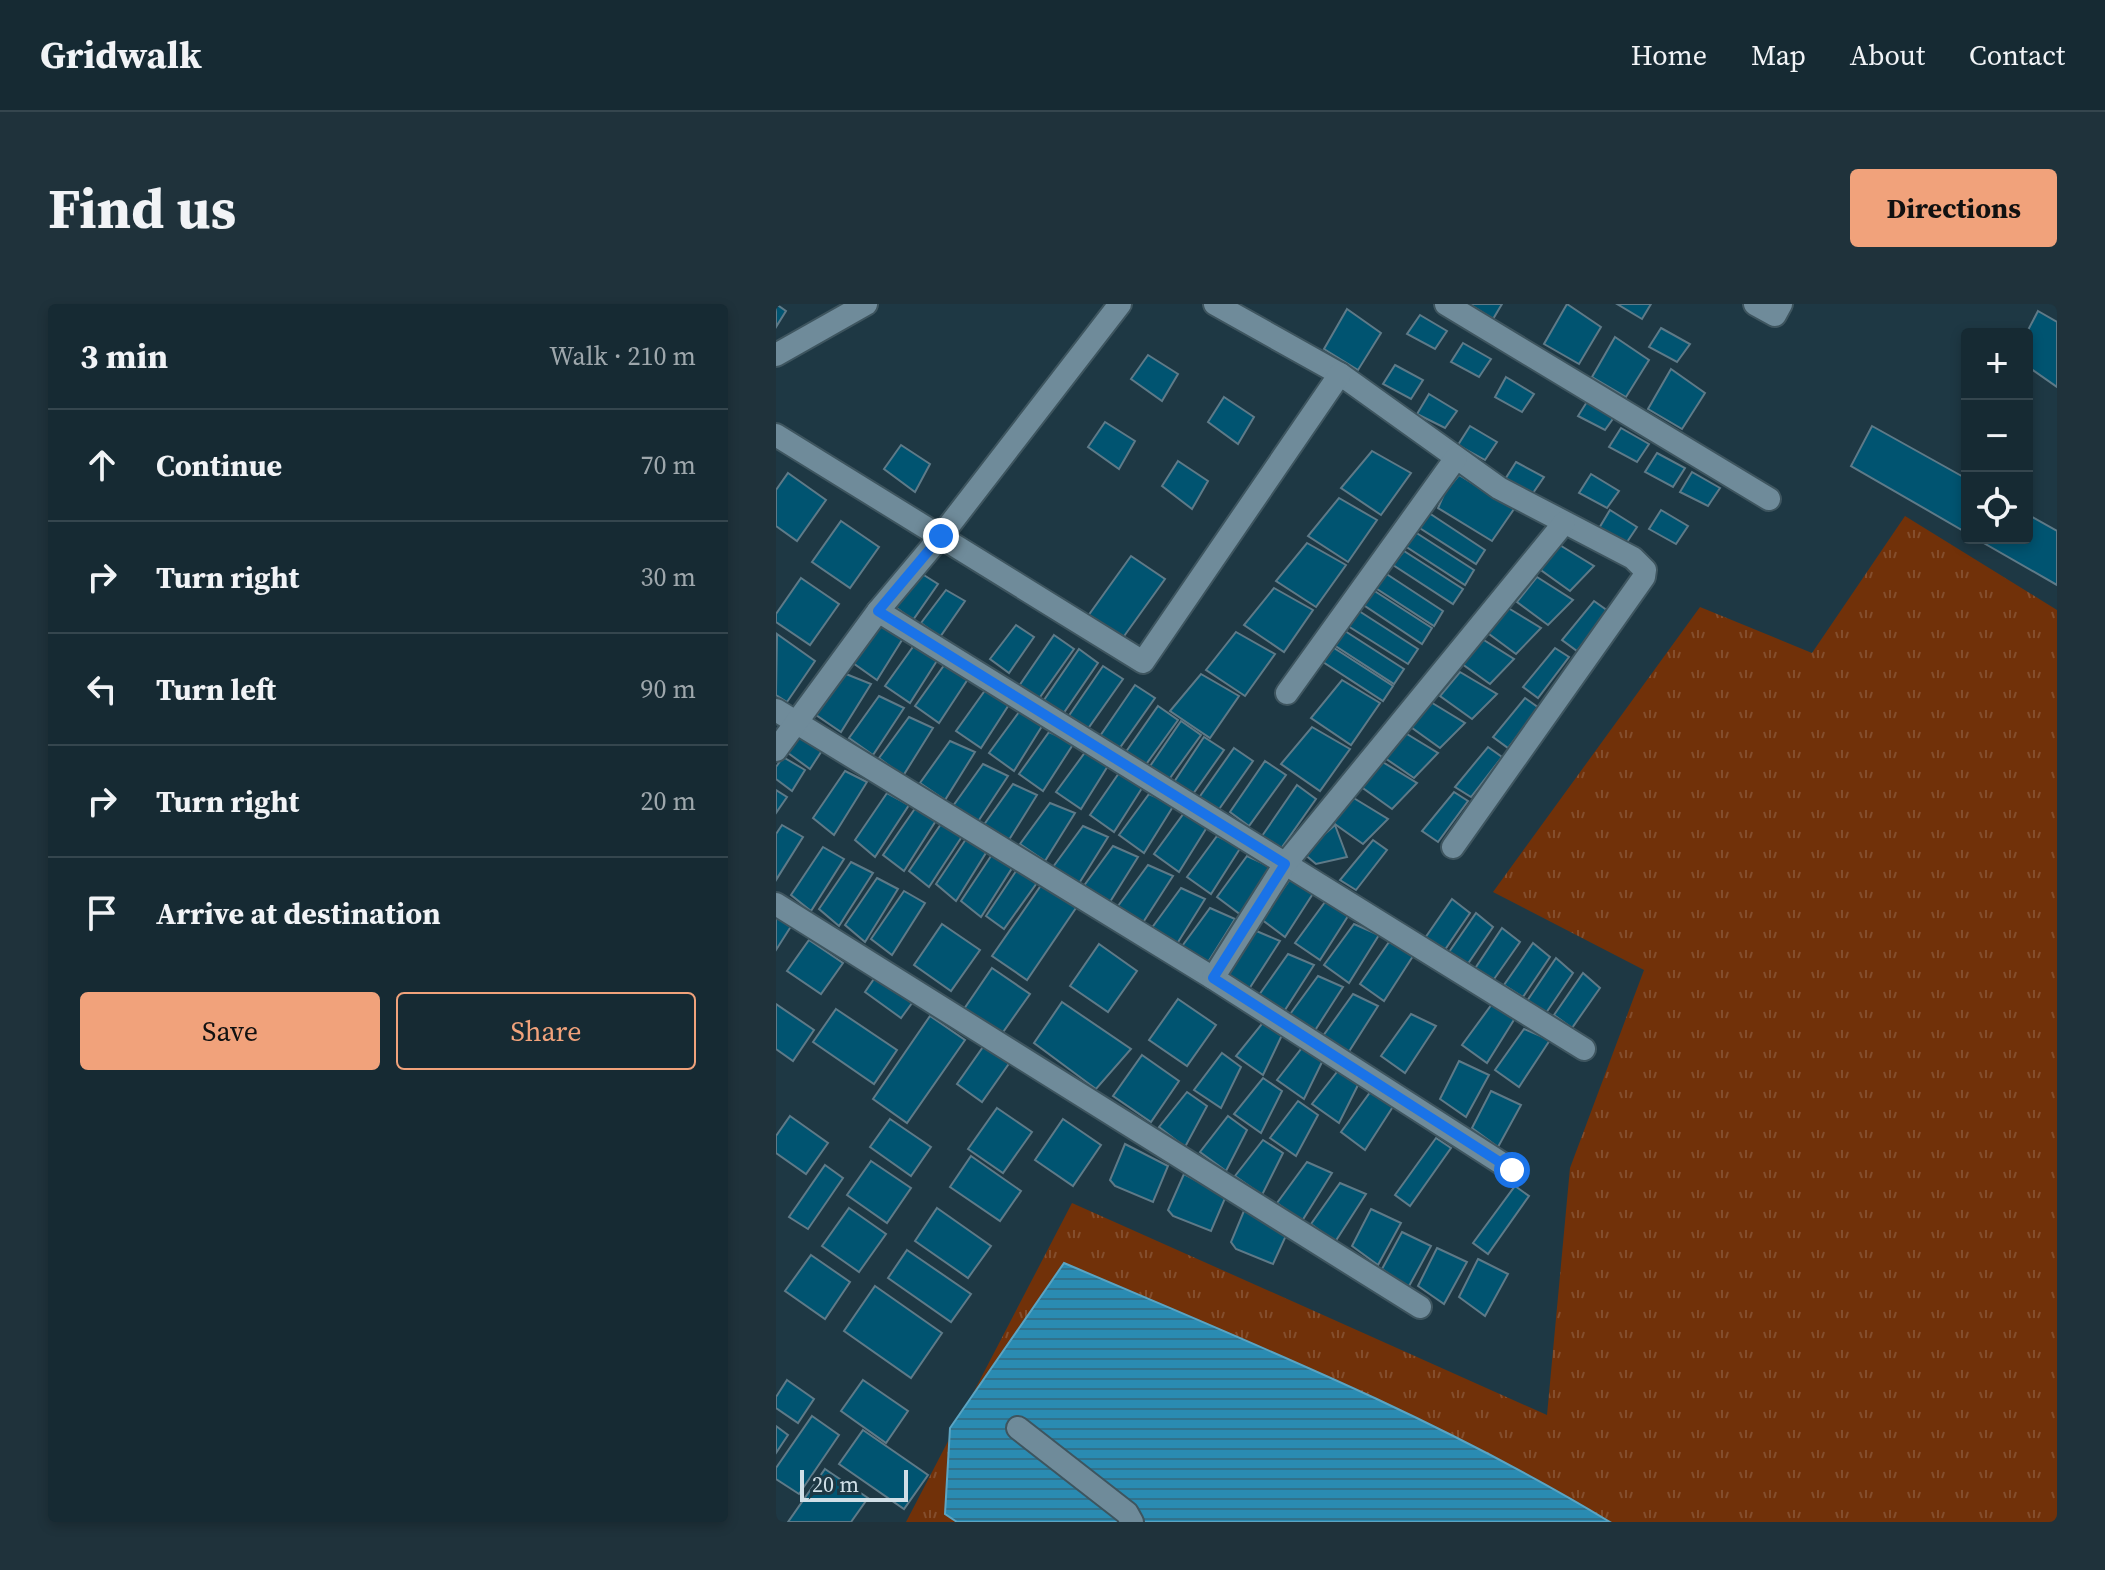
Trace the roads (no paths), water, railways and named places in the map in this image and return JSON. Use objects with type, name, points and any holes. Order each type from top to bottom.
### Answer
[{"type":"street","points":[[776,355],[866,304]]},
{"type":"street","points":[[776,750],[878,611],[941,536],[1120,304]]},
{"type":"street","points":[[1215,304],[1340,374],[1499,488],[1633,558],[1645,570],[1644,577],[1453,847]]},
{"type":"street","points":[[1446,304],[1769,499]]},
{"type":"street","points":[[1755,304],[1775,315],[1781,304]]},
{"type":"street","points":[[776,435],[1143,662],[1340,374]]},
{"type":"street","points":[[1287,693],[1456,458]]},
{"type":"street","points":[[1213,978],[1285,864],[1564,523]]},
{"type":"street","points":[[878,611],[1584,1049]]},
{"type":"street","points":[[776,710],[1213,978],[1512,1170]]},
{"type":"street","points":[[776,904],[1420,1307]]},
{"type":"street","points":[[1018,1428],[1127,1513],[1132,1522]]},
{"type":"water","points":[[1064,1263],[1410,1415],[1478,1448],[1610,1522],[957,1522],[945,1514],[950,1428]]}]
